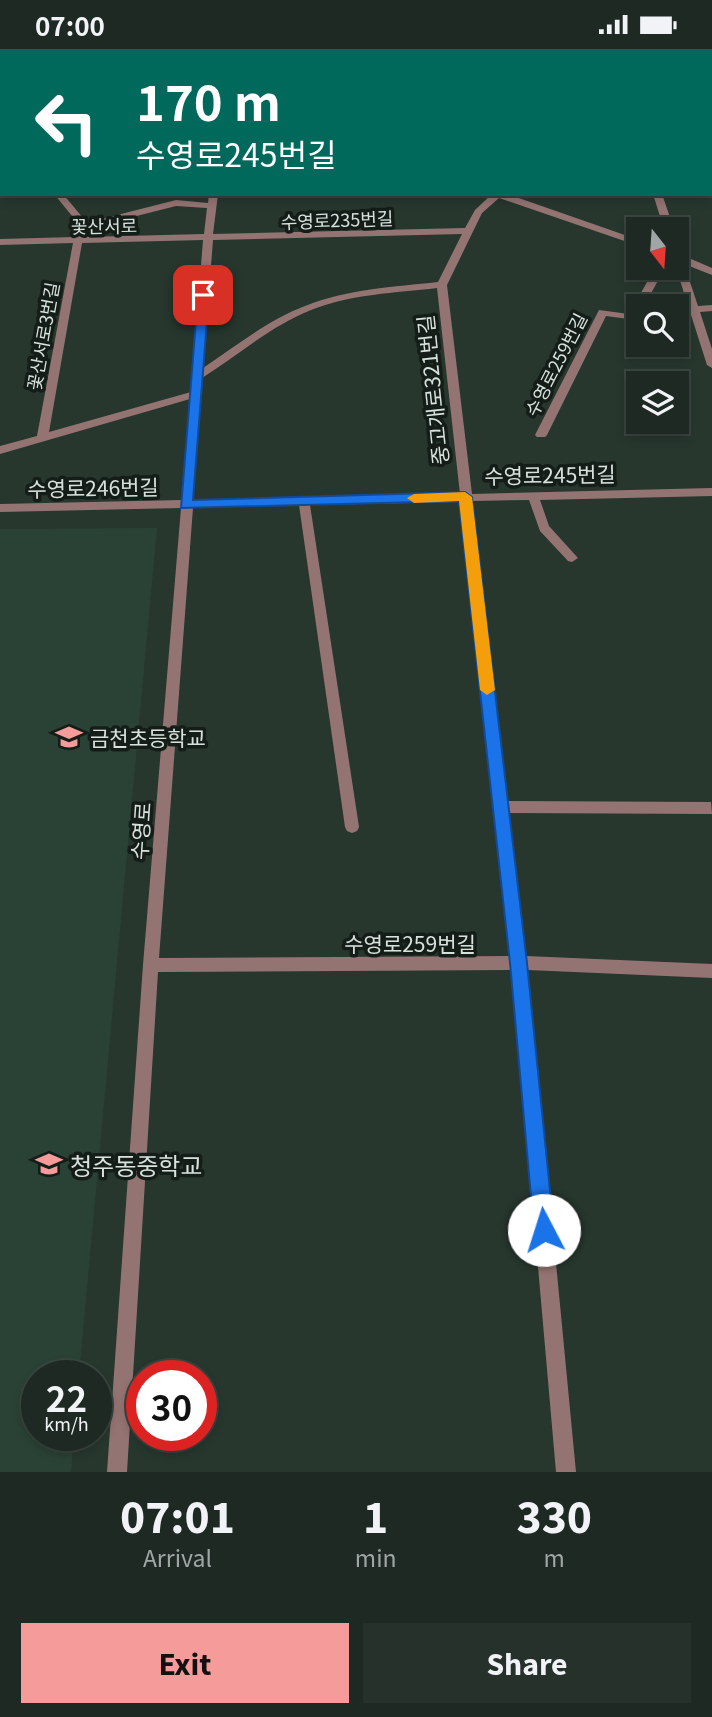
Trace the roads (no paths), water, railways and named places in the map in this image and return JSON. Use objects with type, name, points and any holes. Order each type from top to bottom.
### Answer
[{"type":"street","name":"꽃산서로","points":[[60,196],[85,226]]},
{"type":"street","name":"중고개로321번길","points":[[496,196],[478,212],[442,285],[519,963],[566,1472]]},
{"type":"street","points":[[504,196],[626,238]]},
{"type":"street","points":[[658,196],[665,217]]},
{"type":"street","points":[[85,226],[176,203],[213,200]]},
{"type":"street","name":"수영로","points":[[117,1472],[151,965],[186,505],[213,200]]},
{"type":"street","name":"꽃산서로3번길","points":[[42,437],[78,241],[85,226]]},
{"type":"street","name":"수영로235번길","points":[[208,239],[468,232]]},
{"type":"street","name":"꽃산서로","points":[[0,242],[208,239]]},
{"type":"street","points":[[690,263],[712,272]]},
{"type":"street","points":[[685,280],[712,365]]},
{"type":"street","points":[[0,450],[196,386],[282,322],[323,302],[381,291],[442,285]]},
{"type":"street","points":[[694,309],[712,308]]},
{"type":"street","name":"수영로259번길","points":[[541,435],[603,312],[626,317]]},
{"type":"street","name":"수영로245번길","points":[[186,505],[712,492]]},
{"type":"street","points":[[533,495],[544,528],[572,558]]},
{"type":"street","points":[[304,502],[352,827]]},
{"type":"street","name":"수영로246번길","points":[[0,508],[186,505]]},
{"type":"street","points":[[500,807],[711,808]]},
{"type":"street","name":"수영로259번길","points":[[151,965],[519,963],[712,971]]},
{"type":"place","name":"금천초등학교","points":[[69,737]]},
{"type":"place","name":"청주동중학교","points":[[49,1164]]}]
